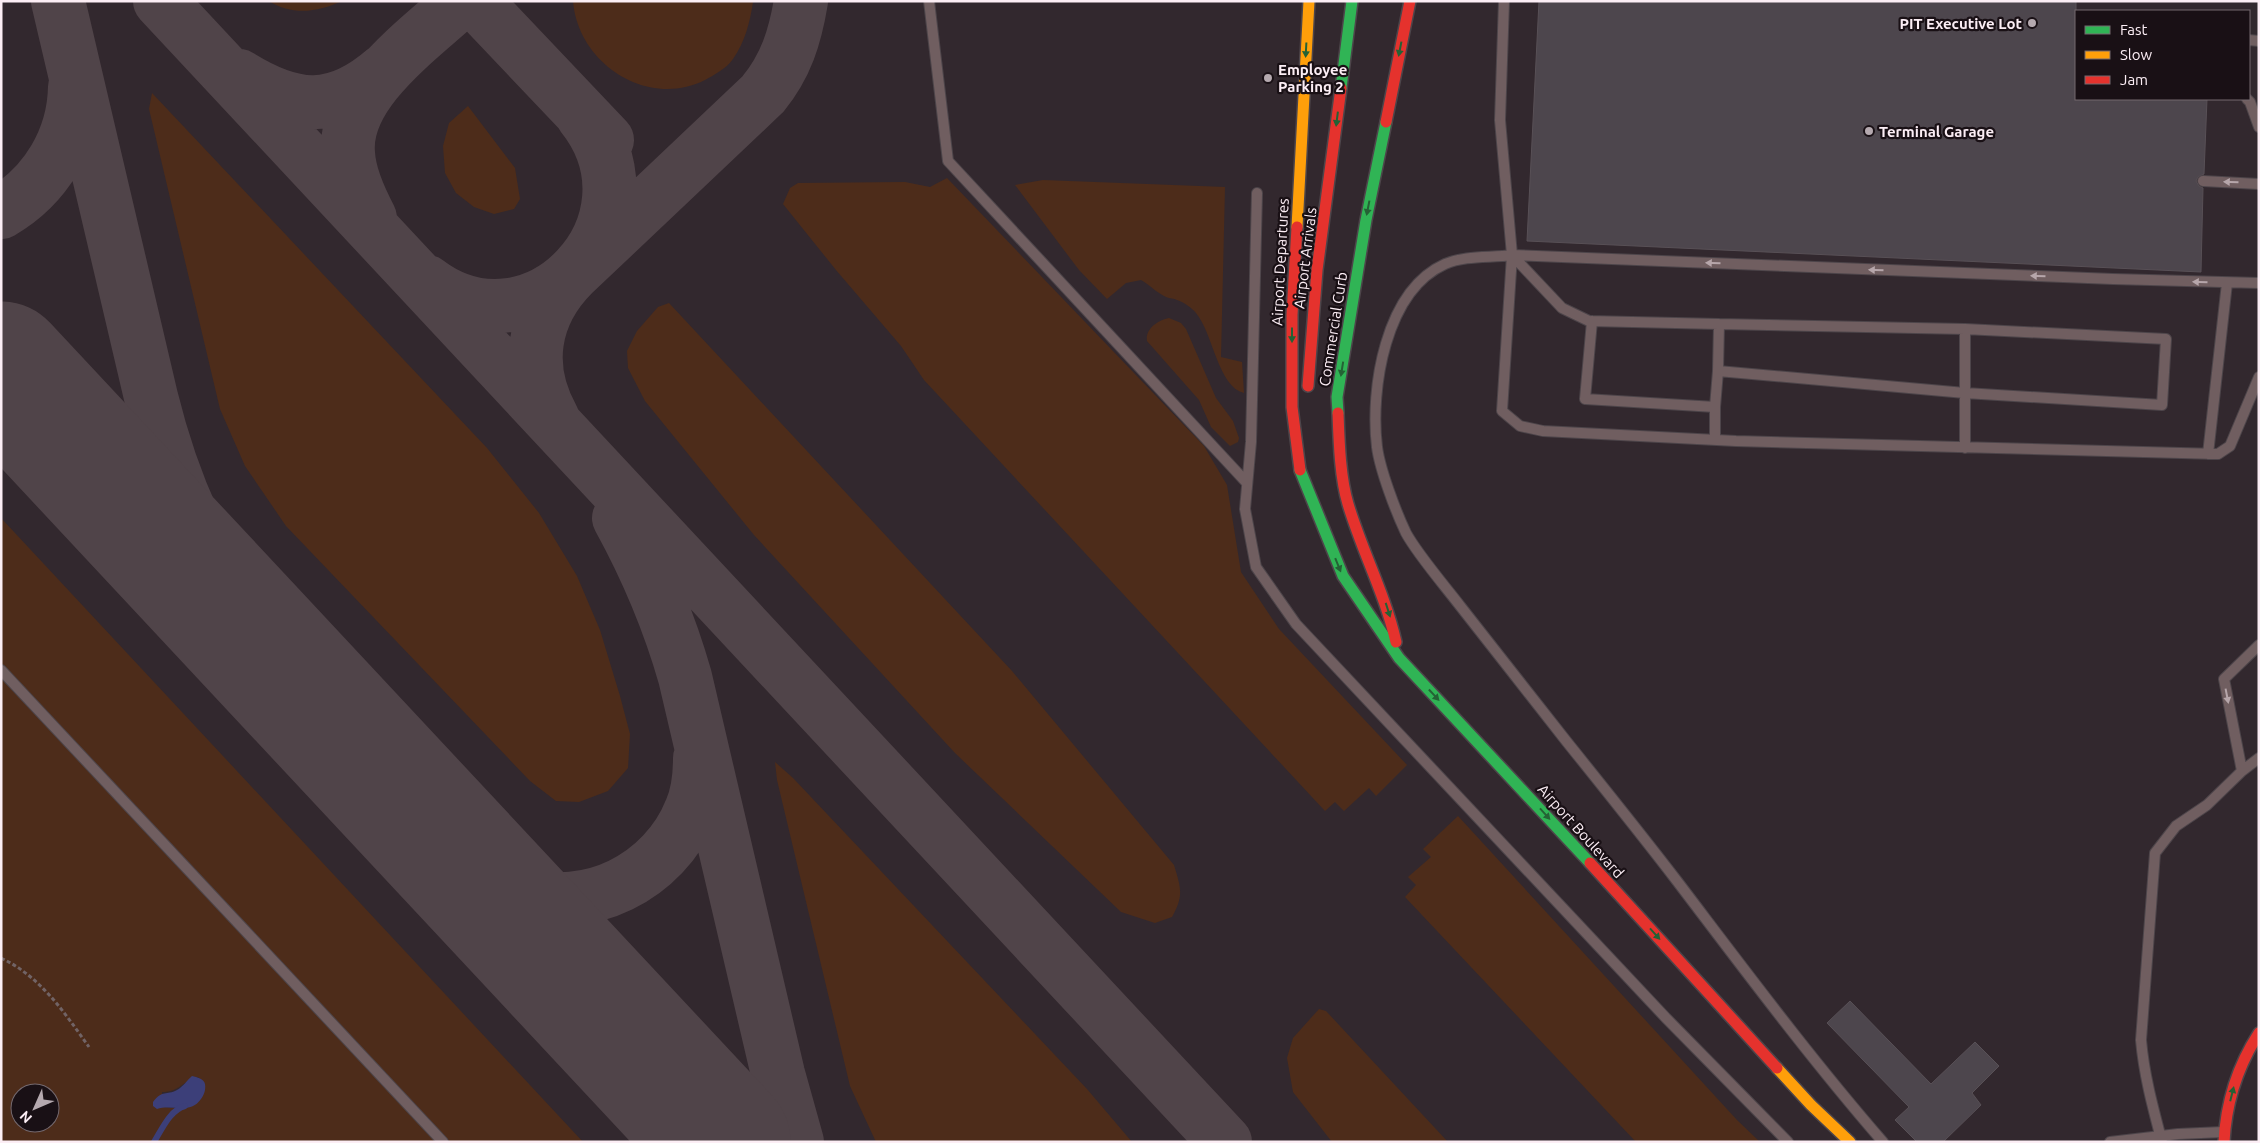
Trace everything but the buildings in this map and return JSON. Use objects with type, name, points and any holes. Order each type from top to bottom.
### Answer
[{"type":"street","name":"Airport Departures","points":[[1309,1],[1292,315],[1292,407],[1302,476],[1320,520]]},
{"type":"street","name":"Airport Arrivals","points":[[1309,394],[1317,270],[1352,1]]},
{"type":"street","name":"Commercial Curb","points":[[1399,658],[1390,613],[1348,503],[1339,442],[1337,397],[1366,220],[1410,1]]},
{"type":"street","points":[[1317,480],[1320,520]]},
{"type":"street","name":"Airport Boulevard","points":[[1320,520],[1343,576],[1399,658],[1492,756],[1811,1105],[1850,1142]]},
{"type":"street","points":[[2224,1137],[2227,1112],[2242,1061],[2259,1033]]},
{"type":"lane","points":[[929,1],[948,161],[1247,483]]},
{"type":"lane","points":[[1504,1],[1500,120],[1512,255],[1502,411],[1520,426],[1543,431],[1715,440],[2218,454],[2230,446],[2259,377]]},
{"type":"lane","points":[[2248,100],[2259,128]]},
{"type":"lane","points":[[2203,181],[2259,184]]},
{"type":"lane","points":[[1257,193],[1251,442],[1245,509],[1256,568],[1296,624],[1666,1018],[1788,1142]]},
{"type":"lane","points":[[1512,255],[1562,308],[1592,321],[1965,329],[2166,339],[2162,404],[1965,393],[1718,372]]},
{"type":"lane","points":[[1883,1142],[1824,1073],[1674,877],[1448,590],[1407,535],[1392,498],[1377,449],[1375,407],[1381,367],[1390,331],[1405,300],[1421,281],[1443,265],[1468,257],[1488,258],[1512,255],[2254,283]]},
{"type":"lane","points":[[2208,454],[2227,283]]},
{"type":"lane","points":[[1592,321],[1585,399],[1715,407]]},
{"type":"lane","points":[[1715,440],[1719,324]]},
{"type":"lane","points":[[1965,329],[1965,448]]},
{"type":"lane","points":[[2242,771],[2224,679],[2259,645]]},
{"type":"lane","points":[[1,670],[443,1142]]},
{"type":"lane","points":[[2161,1139],[2144,1069],[2141,1040],[2155,853],[2176,826],[2207,805],[2242,771],[2259,758]]},
{"type":"lane","points":[[2110,1142],[2224,1137]]},
{"type":"path","points":[[1,958],[26,972],[44,988],[89,1047]]},
{"type":"shaded area","points":[[269,1],[342,1],[324,8],[306,11],[287,9]]},
{"type":"shaded area","points":[[573,1],[753,2],[744,39],[733,59],[727,65],[705,80],[683,88],[661,89],[640,84],[620,75],[602,61],[588,44],[578,24]]},
{"type":"shaded area","points":[[152,93],[487,448],[539,513],[577,576],[600,630],[630,734],[628,768],[608,791],[579,802],[556,801],[530,781],[286,526],[245,466],[220,409],[149,109]]},
{"type":"shaded area","points":[[468,106],[515,168],[520,199],[514,209],[494,214],[474,207],[456,193],[445,173],[443,146],[449,123]]},
{"type":"shaded area","points":[[947,178],[1204,446],[1227,485],[1241,572],[1279,629],[1407,765],[1376,796],[1369,788],[1344,811],[1335,802],[1325,811],[924,380],[901,346],[783,204],[790,188],[798,183],[905,182],[930,187]]},
{"type":"shaded area","points":[[1043,180],[1225,187],[1221,357],[1242,362],[1244,393],[1235,389],[1228,381],[1202,322],[1188,305],[1176,299],[1167,298],[1141,280],[1126,283],[1107,299],[1079,270],[1015,185]]},
{"type":"shaded area","points":[[669,303],[1012,671],[1174,865],[1180,897],[1172,917],[1155,923],[1121,912],[955,753],[754,535],[645,401],[628,368],[627,351],[637,331],[658,307]]},
{"type":"shaded area","points":[[1169,318],[1181,323],[1186,329],[1216,398],[1233,421],[1239,438],[1238,442],[1230,446],[1211,427],[1199,400],[1147,341],[1150,329]]},
{"type":"shaded area","points":[[1,518],[583,1142],[450,1142],[1,663]]},
{"type":"shaded area","points":[[1,678],[436,1142],[1,1142]],"holes":[[[198,1077],[205,1084],[184,1109],[163,1107],[162,1092],[173,1090]]]},
{"type":"shaded area","points":[[775,762],[793,778],[1087,1089],[1132,1142],[876,1142],[850,1086],[777,780]]},
{"type":"shaded area","points":[[1458,816],[1737,1120],[1760,1142],[1636,1142],[1405,897],[1416,885],[1408,877],[1431,857],[1423,849]]},
{"type":"shaded area","points":[[1319,1009],[1326,1011],[1448,1142],[1332,1142],[1293,1092],[1287,1058],[1293,1038]]},
{"type":"shaded area","points":[[192,1076],[202,1080],[205,1084],[204,1094],[197,1104],[186,1108],[157,1109],[153,1106],[153,1102],[159,1095],[177,1090]]},
{"type":"waterway","points":[[154,1142],[163,1126],[175,1111],[185,1106]]},
{"type":"taxiway","points":[[58,1],[151,397],[181,492],[209,551],[242,608],[262,636],[352,744]]},
{"type":"taxiway","points":[[160,1],[1225,1142]]},
{"type":"taxiway","points":[[370,218],[362,203],[350,170],[348,153],[350,131],[358,109],[371,88],[387,68],[461,1]]},
{"type":"taxiway","points":[[475,1],[607,140]]},
{"type":"taxiway","points":[[553,419],[538,381],[536,362],[541,324],[548,307],[573,274],[763,94],[784,62],[796,27],[801,1]]},
{"type":"taxiway","points":[[239,76],[278,96],[296,101],[314,102],[331,100],[348,94],[385,70]]},
{"type":"taxiway","points":[[1,212],[31,189],[44,175],[54,159],[63,143],[69,125],[75,87]]},
{"type":"taxiway","points":[[427,282],[468,302],[508,305],[546,293],[577,269],[599,236],[609,198],[604,156],[582,115]]},
{"type":"taxiway","points":[[619,518],[639,556],[656,596],[672,636],[685,677],[778,1074],[797,1142]]},
{"type":"taxiway","points":[[414,811],[463,856],[489,876],[519,891],[545,898],[571,899],[596,894],[621,885],[643,871],[663,854],[679,833],[691,810],[699,778],[700,758]]},
{"type":"runway","points":[[1,369],[723,1142]]},
{"type":"traffic: fast","points":[[1341,88],[1352,1]]},
{"type":"traffic: fast","points":[[1338,413],[1337,397],[1366,220],[1386,122]]},
{"type":"traffic: fast","points":[[1300,470],[1343,576],[1399,658],[1590,863]]},
{"type":"traffic: slow","points":[[1297,227],[1309,1]]},
{"type":"traffic: slow","points":[[1777,1068],[1811,1105],[1850,1142]]},
{"type":"traffic: jam","points":[[1386,122],[1410,1]]},
{"type":"traffic: jam","points":[[1308,386],[1317,270],[1341,88]]},
{"type":"traffic: jam","points":[[1297,227],[1292,315],[1292,407],[1300,470]]},
{"type":"traffic: jam","points":[[1338,413],[1340,459],[1345,493],[1386,607],[1396,642]]},
{"type":"traffic: jam","points":[[1590,863],[1777,1068]]},
{"type":"traffic: jam","points":[[2224,1142],[2227,1113],[2234,1085],[2251,1046],[2259,1033]]},
{"type":"place","name":"PIT Executive Lot","points":[[2032,23]]},
{"type":"place","name":"Employee Parking 2","points":[[1268,78]]},
{"type":"place","name":"Terminal Garage","points":[[1869,131]]}]
